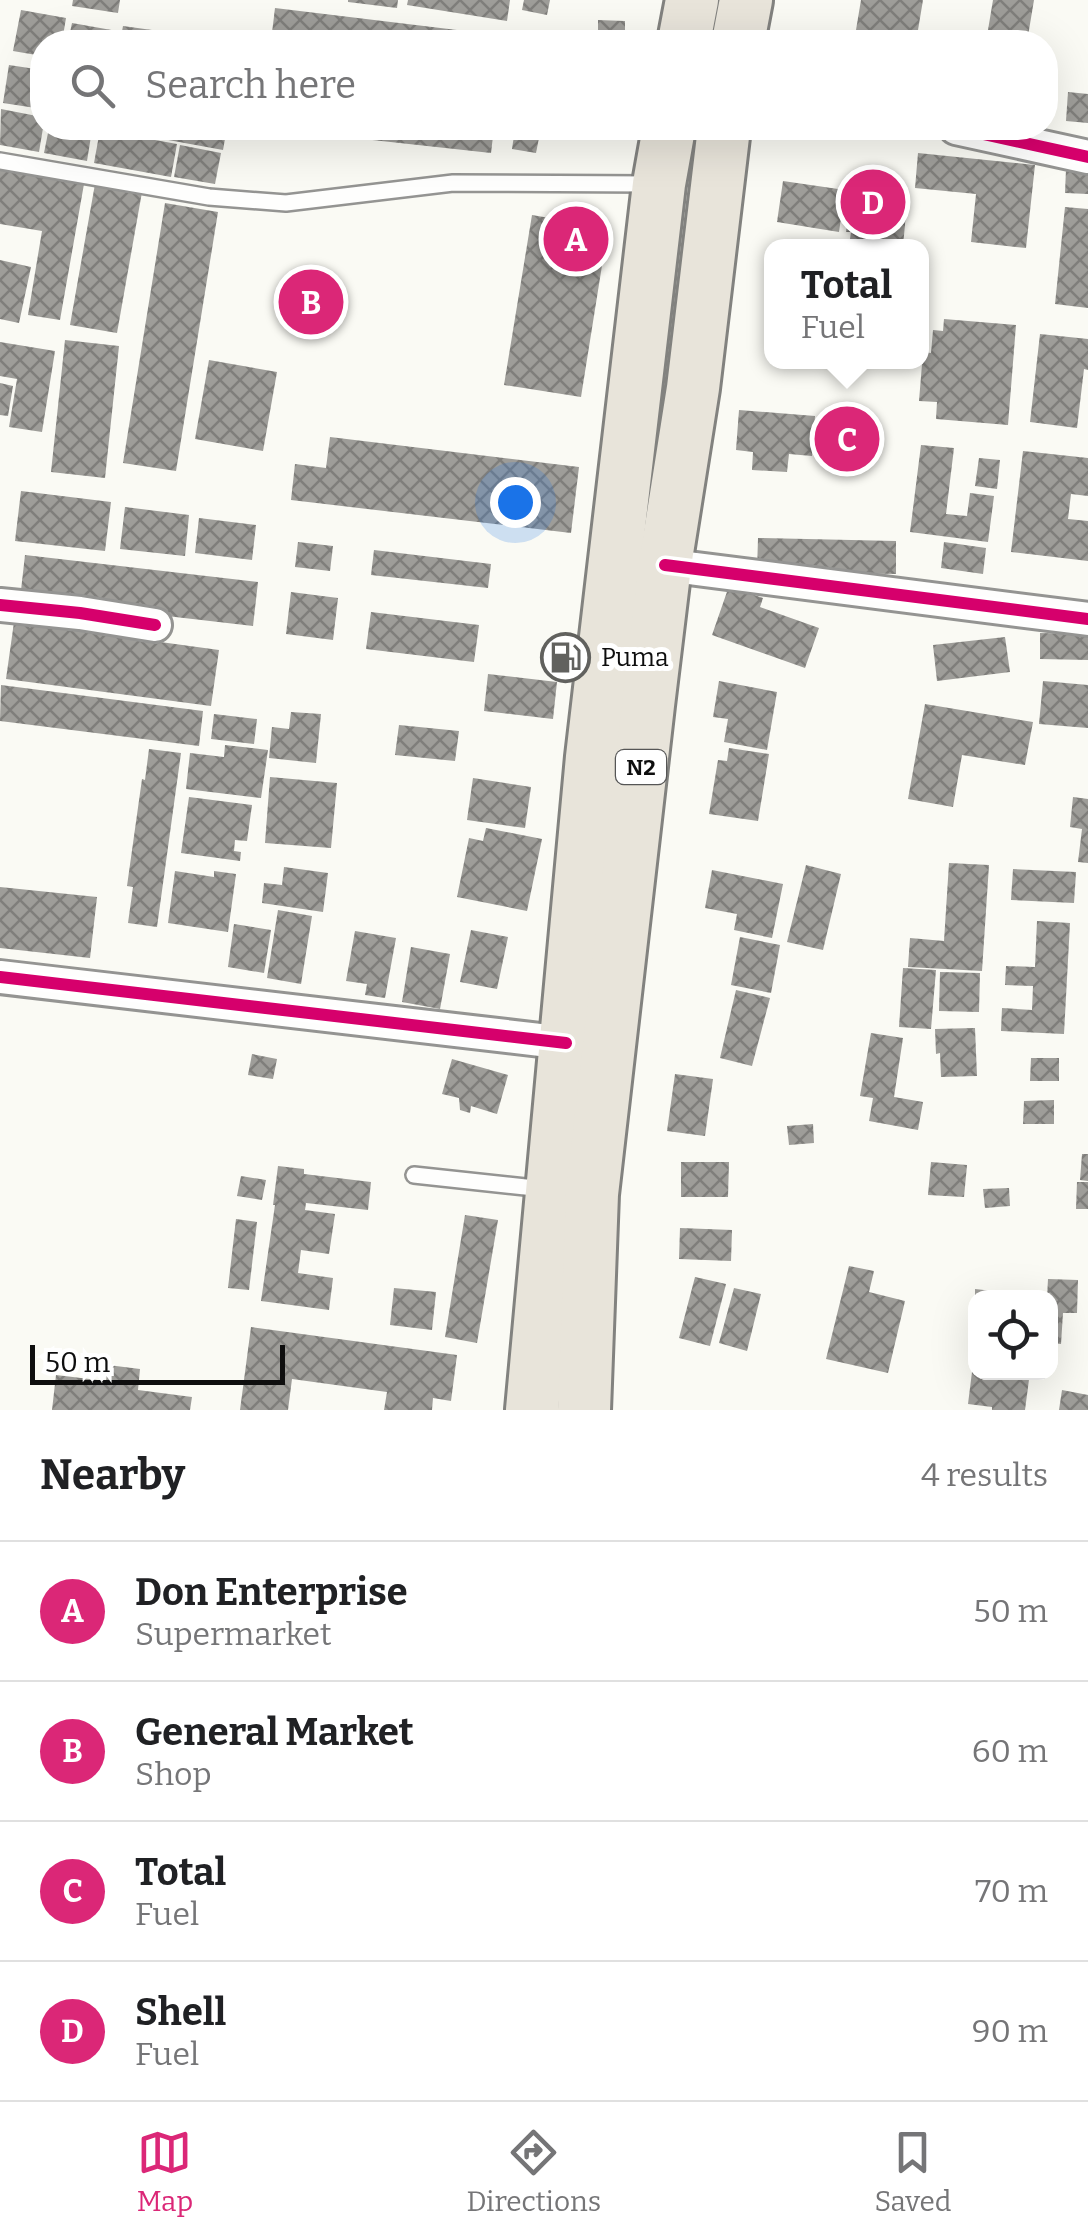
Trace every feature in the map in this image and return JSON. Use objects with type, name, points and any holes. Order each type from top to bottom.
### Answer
[{"type":"highway","points":[[686,30],[692,0]]},
{"type":"highway","points":[[740,30],[746,0]]},
{"type":"highway","name":"N2","points":[[532,1410],[592,758],[668,140]]},
{"type":"highway","name":"N2","points":[[584,1410],[592,1194],[666,565],[693,388],[723,140]]},
{"type":"street","points":[[1011,140],[1088,157]]},
{"type":"street","points":[[666,565],[1088,620]]},
{"type":"street","points":[[0,605],[155,624]]},
{"type":"street","points":[[0,977],[566,1043]]},
{"type":"lane","points":[[0,160],[209,197],[286,203],[453,183],[660,184]]},
{"type":"lane","points":[[414,1175],[552,1190]]},
{"type":"building","points":[[73,0],[120,0],[118,13],[72,6]]},
{"type":"building","points":[[348,0],[398,0],[397,8]]},
{"type":"building","points":[[408,0],[510,0],[507,21],[407,5]]},
{"type":"building","points":[[524,0],[550,0],[547,15],[522,10]]},
{"type":"building","points":[[861,0],[923,0],[918,30],[856,30]]},
{"type":"building","points":[[993,0],[1034,0],[1029,30],[988,30]]},
{"type":"building","points":[[275,8],[457,30],[272,30]]},
{"type":"building","points":[[21,10],[66,18],[64,30],[30,30],[30,54],[13,51]]},
{"type":"building","points":[[598,20],[625,21],[625,30],[598,30]]},
{"type":"building","points":[[72,23],[111,30],[71,30]]},
{"type":"building","points":[[9,65],[30,68],[30,107],[3,103]]},
{"type":"building","points":[[1068,92],[1088,94],[1088,123],[1066,121]]},
{"type":"building","points":[[1,109],[30,115],[30,140],[41,140],[39,152],[0,145]]},
{"type":"building","points":[[47,140],[90,140],[87,161],[44,153]]},
{"type":"building","points":[[98,140],[177,144],[171,177],[94,163]]},
{"type":"building","points":[[168,140],[225,140],[223,150]]},
{"type":"building","points":[[372,140],[493,140],[491,153]]},
{"type":"building","points":[[513,140],[539,140],[536,153],[512,149]]},
{"type":"building","points":[[180,145],[221,153],[215,184],[174,177]]},
{"type":"building","points":[[918,153],[1035,165],[1026,248],[971,242],[976,194],[915,188]]},
{"type":"building","points":[[0,169],[84,184],[60,320],[28,315],[42,231],[0,224]]},
{"type":"building","points":[[1066,169],[1088,170],[1088,194],[1065,193]]},
{"type":"building","points":[[783,181],[845,190],[839,232],[777,222]]},
{"type":"building","points":[[95,184],[142,192],[117,333],[70,325]]},
{"type":"building","points":[[850,198],[907,203],[904,239],[850,239],[851,232],[846,232]]},
{"type":"building","points":[[165,203],[218,212],[176,471],[123,463]]},
{"type":"building","points":[[1065,207],[1088,209],[1088,308],[1055,304]]},
{"type":"building","points":[[532,215],[608,228],[581,397],[504,385]]},
{"type":"building","points":[[0,260],[31,267],[19,323],[0,319]]},
{"type":"building","points":[[944,319],[1016,325],[1008,425],[936,419],[937,402],[919,401],[922,369],[929,369],[933,330],[943,331]]},
{"type":"building","points":[[1040,334],[1088,339],[1088,370],[1084,369],[1077,428],[1030,422]]},
{"type":"building","points":[[65,340],[119,346],[105,478],[51,472]]},
{"type":"building","points":[[0,342],[55,351],[42,432],[9,427],[17,379],[0,376]]},
{"type":"building","points":[[209,360],[277,372],[263,451],[195,439]]},
{"type":"building","points":[[0,383],[13,386],[8,416],[0,415]]},
{"type":"building","points":[[739,410],[815,416],[812,456],[789,454],[787,472],[752,470],[753,452],[736,450]]},
{"type":"building","points":[[825,429],[872,434],[868,466],[822,460]]},
{"type":"building","points":[[330,437],[579,467],[571,533],[291,500],[295,464],[326,468]]},
{"type":"building","points":[[921,445],[954,448],[946,514],[967,516],[970,493],[994,496],[988,542],[910,532]]},
{"type":"building","points":[[1023,451],[1088,458],[1088,496],[1071,494],[1068,519],[1088,521],[1088,561],[1011,552]]},
{"type":"building","points":[[979,458],[1000,460],[997,489],[975,486]]},
{"type":"building","points":[[21,491],[111,502],[105,551],[15,541]]},
{"type":"building","points":[[125,507],[189,515],[185,556],[120,549]]},
{"type":"building","points":[[199,518],[256,525],[252,560],[195,553]]},
{"type":"building","points":[[758,538],[896,541],[896,574],[757,572]]},
{"type":"building","points":[[298,542],[333,546],[330,571],[295,567]]},
{"type":"building","points":[[944,542],[986,548],[983,574],[941,568]]},
{"type":"building","points":[[374,550],[491,564],[488,588],[371,575]]},
{"type":"building","points":[[25,555],[258,582],[253,626],[20,599]]},
{"type":"building","points":[[729,586],[763,598],[760,607],[819,628],[805,668],[712,635]]},
{"type":"building","points":[[291,592],[338,598],[333,640],[286,634]]},
{"type":"building","points":[[371,612],[479,625],[474,662],[366,649]]},
{"type":"building","points":[[14,622],[219,650],[211,706],[6,679]]},
{"type":"building","points":[[1040,633],[1088,634],[1088,660],[1040,659]]},
{"type":"building","points":[[1005,637],[1010,672],[937,681],[933,645]]},
{"type":"building","points":[[488,674],[557,682],[553,719],[484,711]]},
{"type":"building","points":[[719,681],[777,692],[767,750],[724,742],[728,719],[713,717]]},
{"type":"building","points":[[1043,681],[1088,685],[1088,728],[1039,724]]},
{"type":"building","points":[[1,685],[203,711],[199,746],[0,721]]},
{"type":"building","points":[[925,704],[1033,722],[1025,765],[962,755],[953,807],[908,799]]},
{"type":"building","points":[[291,712],[321,714],[316,763],[269,758],[272,727],[289,729]]},
{"type":"building","points":[[214,714],[257,719],[254,744],[211,739]]},
{"type":"building","points":[[399,725],[459,731],[455,761],[395,755]]},
{"type":"building","points":[[225,745],[268,750],[261,798],[186,789],[190,753],[224,757]]},
{"type":"building","points":[[729,748],[769,754],[758,821],[709,814],[718,760],[727,761]]},
{"type":"building","points":[[149,749],[181,753],[157,927],[128,923],[133,887],[127,886]]},
{"type":"building","points":[[270,777],[337,783],[331,848],[265,843]]},
{"type":"building","points":[[473,778],[531,787],[525,828],[467,820]]},
{"type":"building","points":[[189,797],[252,805],[247,841],[235,840],[234,851],[241,852],[240,861],[181,853]]},
{"type":"building","points":[[1073,797],[1088,799],[1088,863],[1078,862],[1082,829],[1070,827]]},
{"type":"building","points":[[486,828],[542,839],[527,911],[457,897],[469,838],[483,841]]},
{"type":"building","points":[[949,863],[989,865],[982,971],[908,967],[910,938],[944,941]]},
{"type":"building","points":[[806,865],[841,874],[823,950],[787,942]]},
{"type":"building","points":[[284,867],[328,873],[323,912],[262,903],[264,883],[282,885]]},
{"type":"building","points":[[1013,869],[1076,872],[1074,903],[1011,900]]},
{"type":"building","points":[[712,870],[783,884],[772,938],[734,930],[737,914],[705,908]]},
{"type":"building","points":[[175,871],[214,877],[214,871],[236,874],[228,932],[168,923]]},
{"type":"building","points":[[0,887],[97,897],[90,958],[0,948]]},
{"type":"building","points":[[278,910],[312,916],[301,984],[267,978]]},
{"type":"building","points":[[1037,921],[1070,923],[1064,1034],[1001,1031],[1002,1008],[1032,1010],[1033,986],[1005,985],[1006,966],[1035,967]]},
{"type":"building","points":[[234,924],[271,930],[264,973],[228,967]]},
{"type":"building","points":[[471,930],[508,937],[497,989],[460,982]]},
{"type":"building","points":[[355,931],[396,938],[385,998],[365,995],[367,984],[346,981]]},
{"type":"building","points":[[740,937],[780,945],[771,993],[731,985]]},
{"type":"building","points":[[411,947],[450,954],[440,1009],[402,1002]]},
{"type":"building","points":[[903,968],[936,970],[931,1029],[899,1027]]},
{"type":"building","points":[[940,972],[980,973],[979,1012],[939,1011]]},
{"type":"building","points":[[736,990],[770,998],[752,1066],[720,1058]]},
{"type":"building","points":[[975,1028],[977,1076],[941,1077],[935,1029]]},
{"type":"building","points":[[871,1033],[903,1038],[894,1097],[923,1102],[918,1130],[869,1121],[873,1098],[860,1096]]},
{"type":"building","points":[[252,1054],[277,1059],[273,1079],[248,1075]]},
{"type":"building","points":[[1031,1058],[1059,1058],[1059,1081],[1030,1081]]},
{"type":"building","points":[[452,1059],[508,1075],[497,1114],[471,1106],[470,1113],[460,1110],[459,1098],[442,1094]]},
{"type":"building","points":[[675,1074],[713,1079],[705,1136],[667,1131]]},
{"type":"building","points":[[1054,1100],[1054,1124],[1023,1124],[1024,1101]]},
{"type":"building","points":[[813,1124],[814,1143],[789,1145],[787,1126]]},
{"type":"building","points":[[1082,1154],[1088,1154],[1088,1181],[1080,1180]]},
{"type":"building","points":[[681,1162],[729,1162],[728,1197],[681,1197]]},
{"type":"building","points":[[931,1162],[967,1165],[964,1197],[928,1195]]},
{"type":"building","points":[[278,1166],[304,1169],[304,1174],[371,1182],[368,1210],[306,1203],[305,1210],[335,1214],[329,1254],[301,1250],[298,1273],[333,1278],[329,1310],[261,1301]]},
{"type":"building","points":[[241,1176],[266,1180],[262,1200],[237,1196]]},
{"type":"building","points":[[1077,1182],[1088,1182],[1088,1209],[1076,1209]]},
{"type":"building","points":[[1009,1188],[1010,1206],[985,1208],[983,1189]]},
{"type":"building","points":[[465,1215],[498,1220],[477,1343],[445,1337]]},
{"type":"building","points":[[236,1219],[257,1222],[249,1290],[228,1288]]},
{"type":"building","points":[[680,1228],[732,1230],[731,1261],[679,1259]]},
{"type":"building","points":[[849,1266],[874,1271],[869,1292],[905,1301],[888,1373],[826,1359]]},
{"type":"building","points":[[695,1277],[726,1284],[710,1346],[679,1338]]},
{"type":"building","points":[[1048,1279],[1078,1280],[1077,1313],[1063,1313],[1061,1344],[1058,1290],[1047,1290]]},
{"type":"building","points":[[394,1288],[436,1292],[432,1330],[390,1325]]},
{"type":"building","points":[[734,1288],[761,1294],[747,1351],[719,1343]]},
{"type":"building","points":[[251,1327],[457,1355],[451,1401],[433,1398],[432,1410],[384,1410],[387,1392],[292,1379],[288,1410],[240,1410]]},
{"type":"building","points":[[108,1365],[140,1369],[138,1390],[192,1397],[190,1410],[52,1410],[56,1375],[106,1381]]},
{"type":"building","points":[[971,1380],[1029,1380],[1025,1410],[992,1410],[968,1404]]},
{"type":"building","points":[[1062,1390],[1088,1395],[1088,1410],[1059,1410]]},
{"type":"cycle path","points":[[1011,140],[1088,157]]},
{"type":"cycle path","points":[[665,565],[1088,619]]},
{"type":"cycle path","points":[[0,605],[155,625]]},
{"type":"cycle path","points":[[0,977],[566,1043]]},
{"type":"place","name":"Shell","points":[[873,202]]},
{"type":"place","name":"Don Enterprise","points":[[576,239]]},
{"type":"place","name":"General Market","points":[[311,302]]},
{"type":"place","name":"Total","points":[[847,439]]},
{"type":"place","name":"Puma","points":[[566,657]]}]
